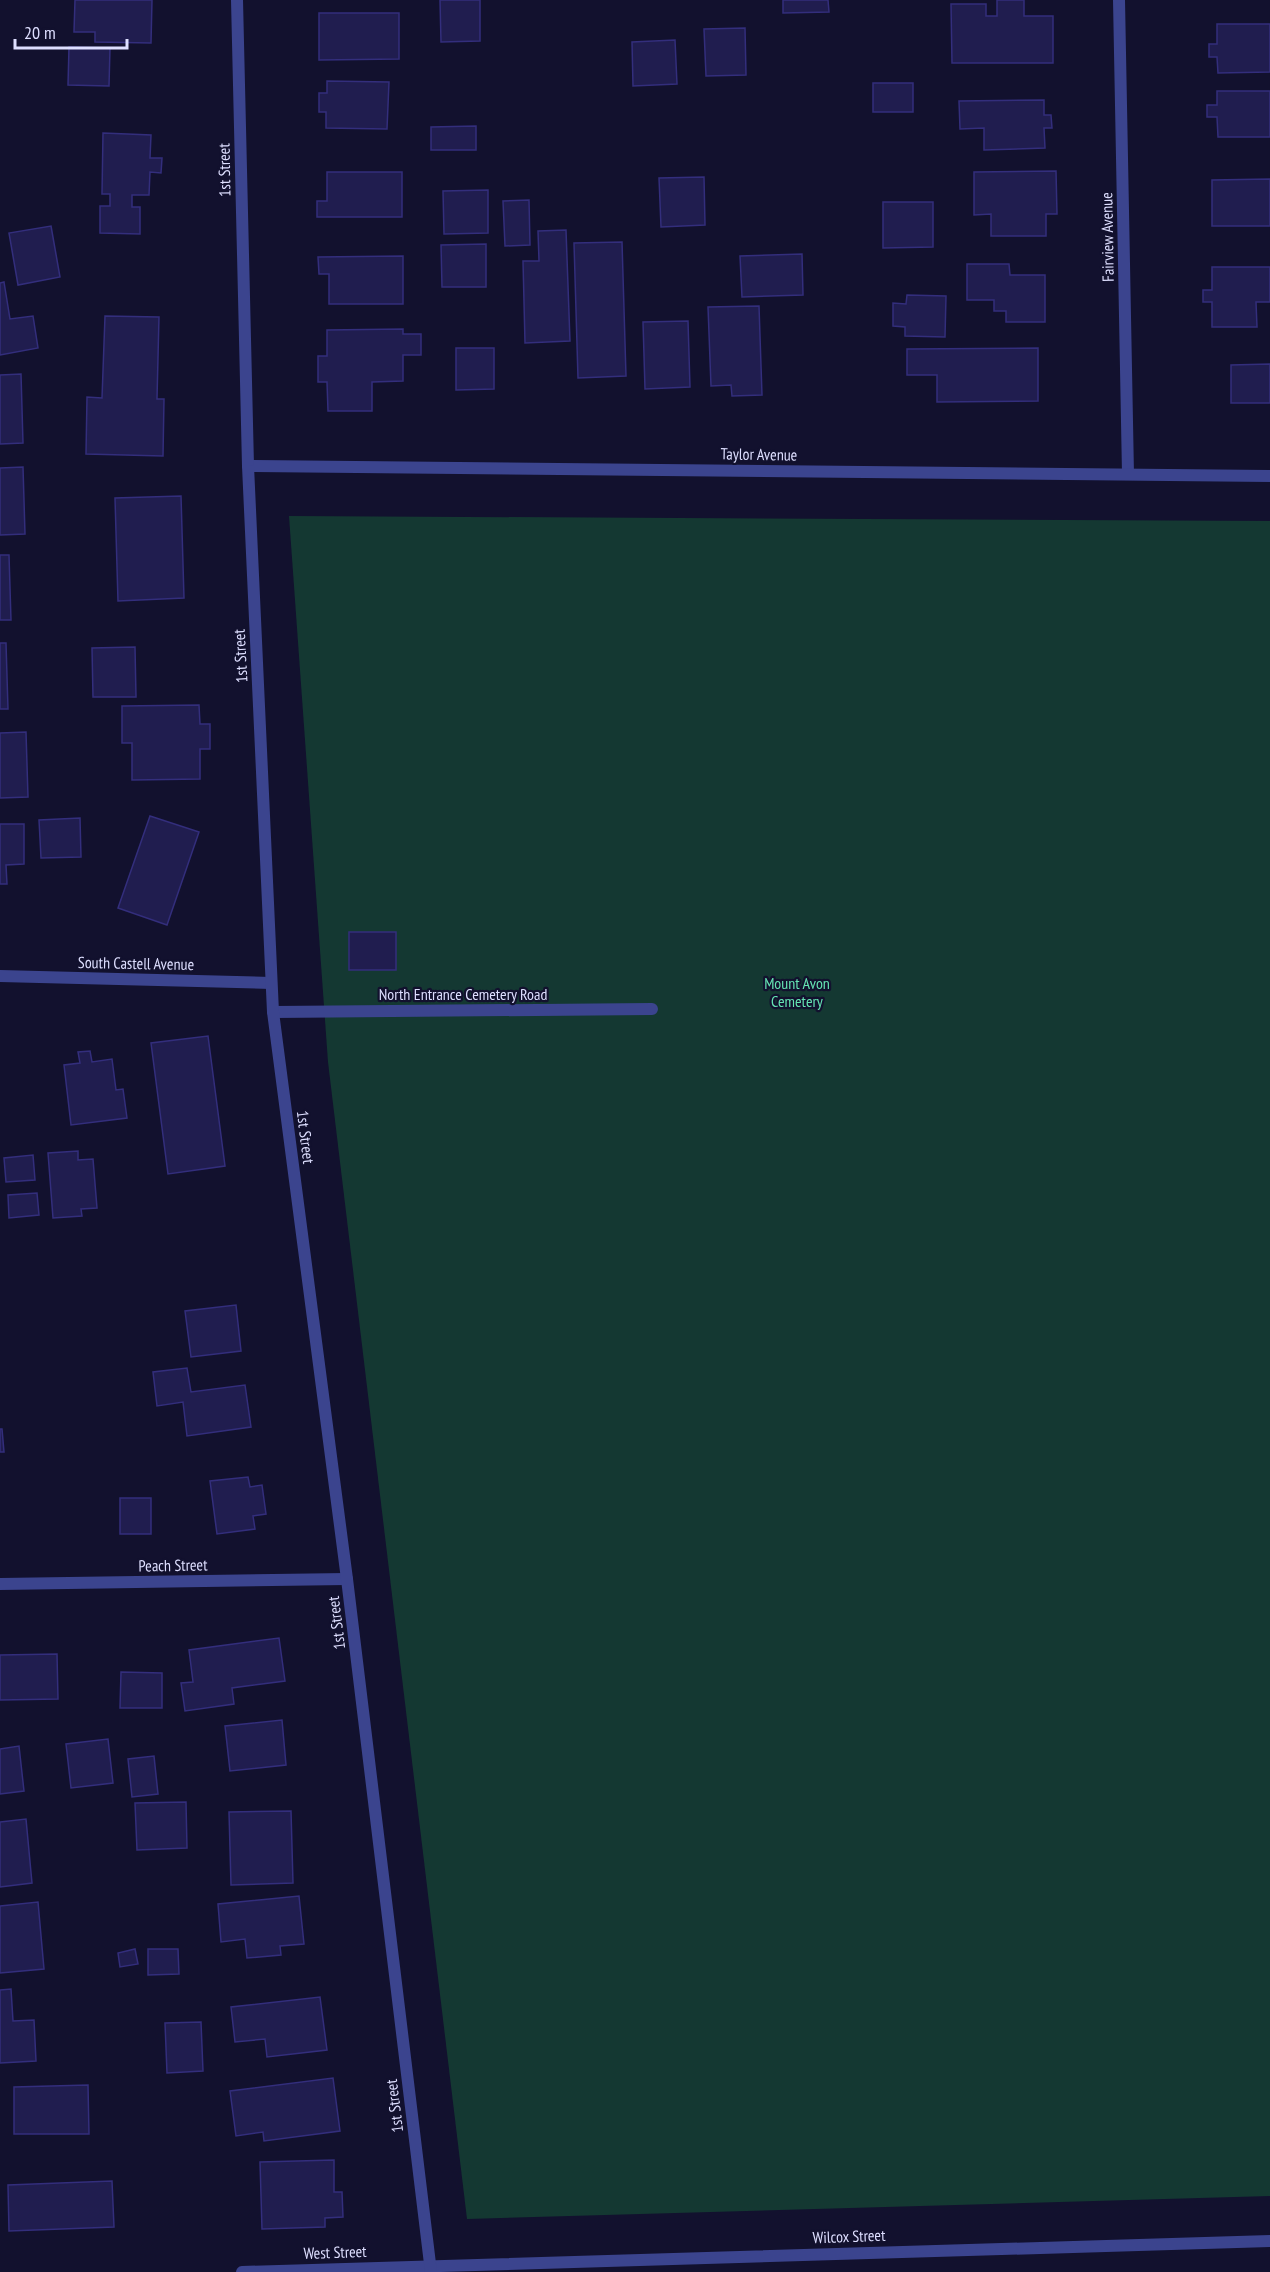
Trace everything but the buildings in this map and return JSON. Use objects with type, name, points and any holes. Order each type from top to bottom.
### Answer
[{"type":"street","name":"1st Street","points":[[237,0],[248,466],[273,1012],[347,1579],[430,2269]]},
{"type":"street","name":"Fairview Avenue","points":[[1119,0],[1128,474]]},
{"type":"street","name":"Taylor Avenue","points":[[248,466],[1270,476]]},
{"type":"street","name":"South Castell Avenue","points":[[0,976],[272,983]]},
{"type":"street","name":"North Entrance Cemetery Road","points":[[273,1012],[652,1009]]},
{"type":"street","name":"Peach Street","points":[[0,1584],[347,1579]]},
{"type":"street","name":"Wilcox Street","points":[[430,2269],[830,2253],[1270,2241]]},
{"type":"street","name":"West Street","points":[[242,2272],[430,2269]]},
{"type":"green space","name":"Mount Avon Cemetery","points":[[289,516],[1270,521],[1270,2196],[467,2219],[328,1062]]}]
